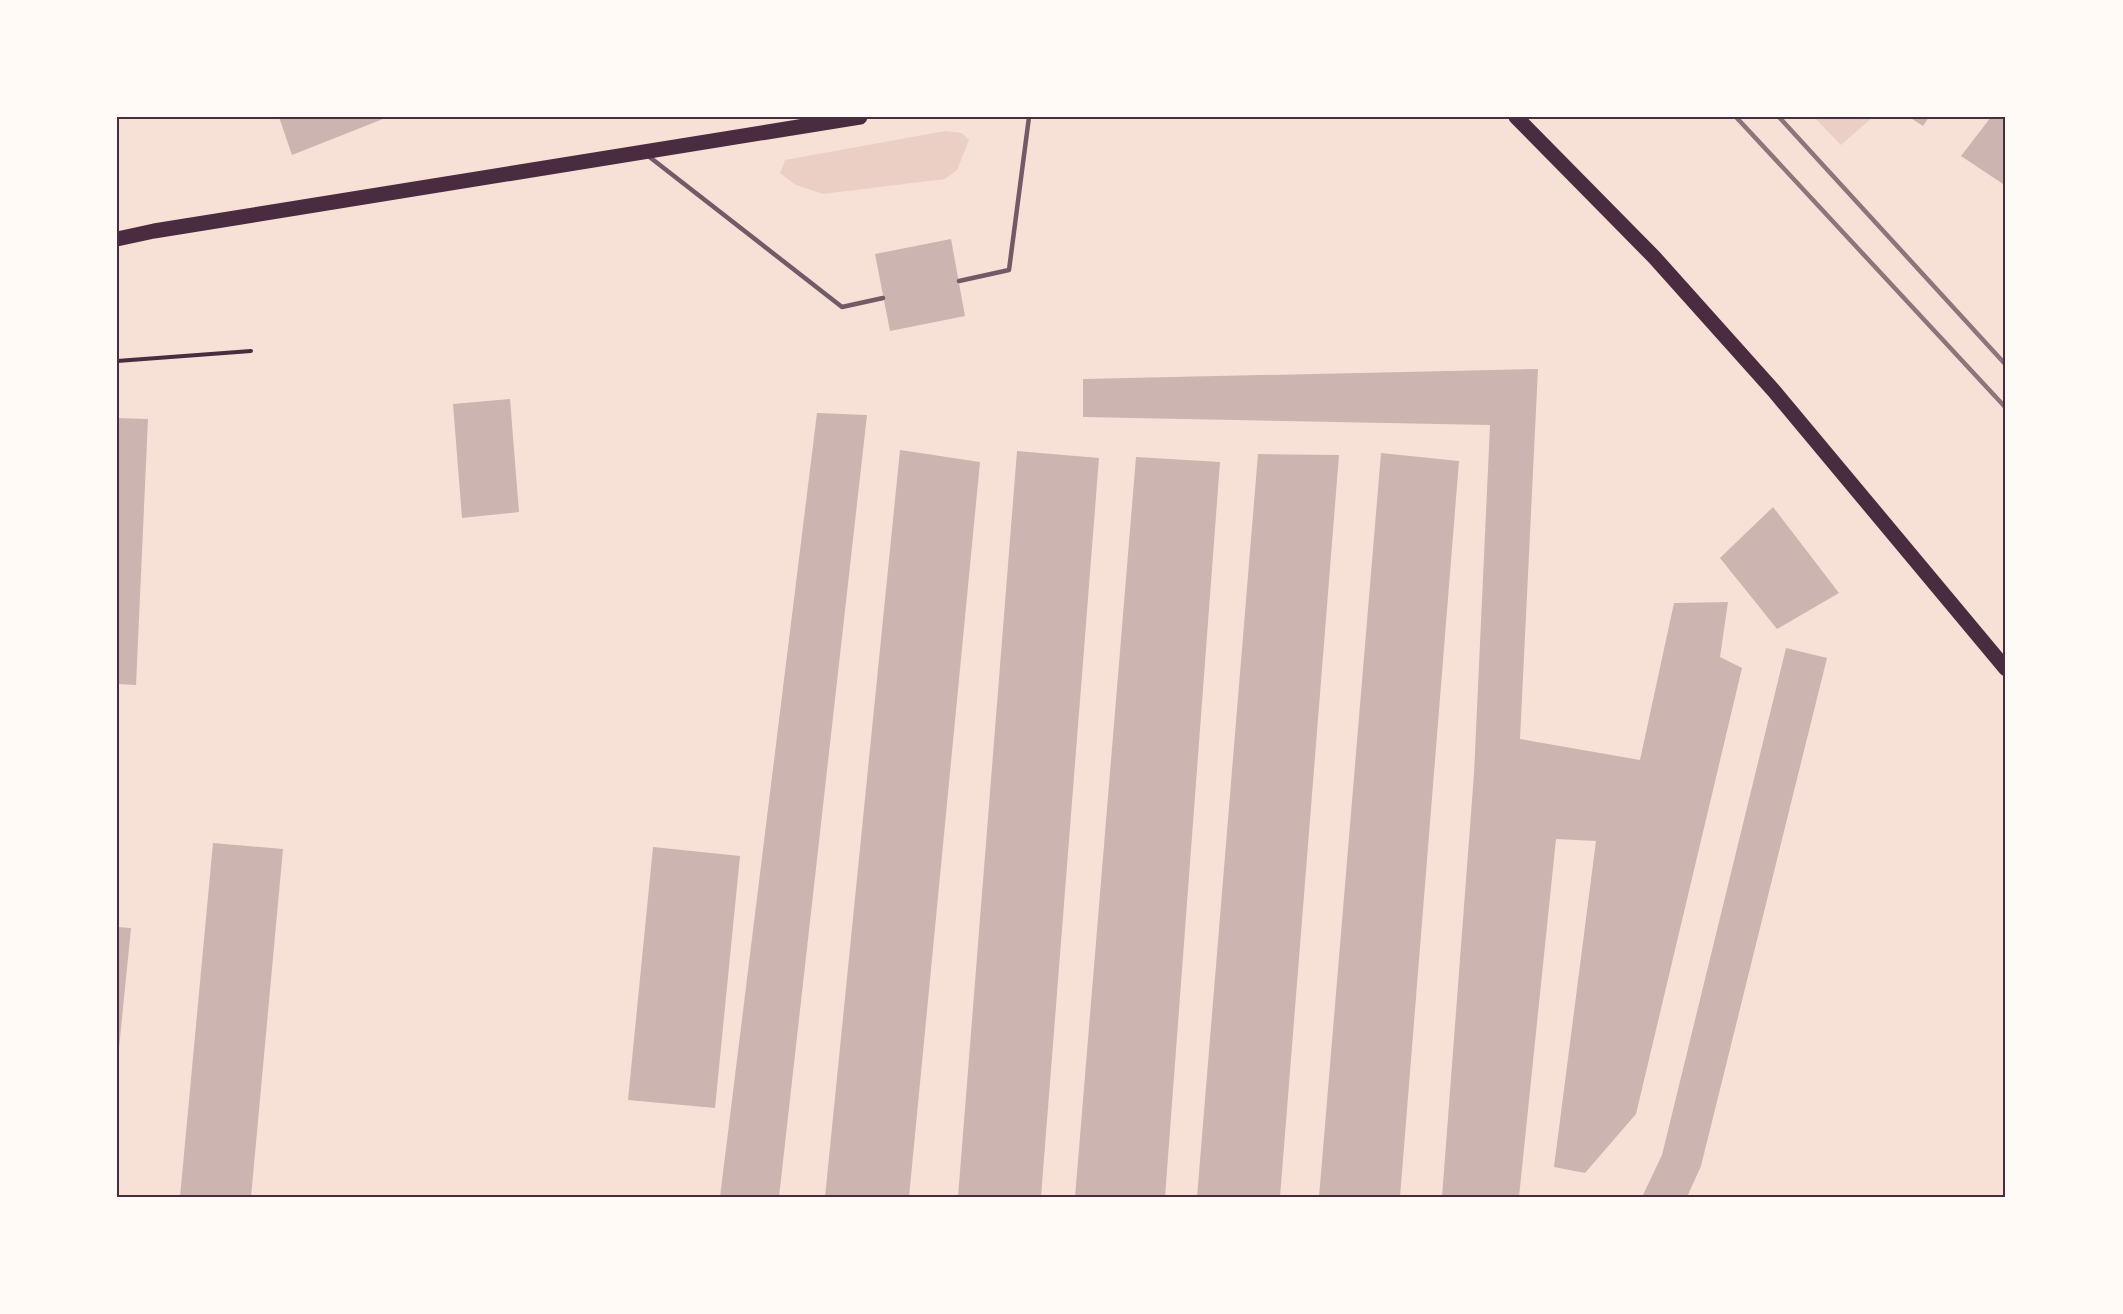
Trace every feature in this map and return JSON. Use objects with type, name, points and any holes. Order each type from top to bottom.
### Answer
[{"type":"main road","points":[[117,239],[165,229],[860,117]]},
{"type":"main road","points":[[1516,117],[1654,257],[1774,391],[2006,669]]},
{"type":"lane","points":[[958,281],[1009,270],[1029,117]]},
{"type":"lane","points":[[643,152],[842,306],[883,298]]},
{"type":"path","points":[[117,361],[251,351]]},
{"type":"shaded area","points":[[1814,117],[1873,117],[1841,145]]},
{"type":"shaded area","points":[[945,131],[962,133],[969,140],[957,170],[945,179],[823,194],[796,185],[780,173],[785,160]]},
{"type":"building","points":[[279,117],[388,117],[292,155]]},
{"type":"building","points":[[1909,117],[1929,117],[1923,126]]},
{"type":"building","points":[[1991,117],[2006,117],[2006,186],[1961,156]]},
{"type":"building","points":[[951,239],[965,316],[890,331],[875,254]]},
{"type":"building","points":[[1538,369],[1520,739],[1640,760],[1674,603],[1728,602],[1720,657],[1742,668],[1636,1114],[1585,1173],[1554,1167],[1596,841],[1556,839],[1519,1197],[1442,1197],[1474,774],[1490,425],[1083,417],[1083,379]]},
{"type":"building","points":[[510,399],[519,512],[462,518],[453,404]]},
{"type":"building","points":[[817,413],[867,415],[779,1197],[720,1197]]},
{"type":"building","points":[[117,418],[148,419],[136,685],[117,684]]},
{"type":"building","points":[[900,450],[980,462],[909,1197],[825,1197]]},
{"type":"building","points":[[1017,451],[1099,458],[1041,1197],[958,1197]]},
{"type":"building","points":[[1381,453],[1459,461],[1400,1197],[1319,1197]]},
{"type":"building","points":[[1258,454],[1339,455],[1280,1197],[1197,1197]]},
{"type":"building","points":[[1136,457],[1220,462],[1165,1197],[1075,1197]]},
{"type":"building","points":[[1773,507],[1839,593],[1777,629],[1720,558]]},
{"type":"building","points":[[1786,648],[1827,658],[1701,1166],[1687,1197],[1642,1197],[1662,1155]]},
{"type":"building","points":[[213,843],[283,849],[251,1197],[180,1197]]},
{"type":"building","points":[[653,847],[740,856],[715,1108],[628,1100]]},
{"type":"building","points":[[117,927],[131,928],[119,1048],[117,1048]]},
{"type":"railway","points":[[1736,117],[2006,408]]},
{"type":"railway","points":[[1779,117],[2006,365]]}]
